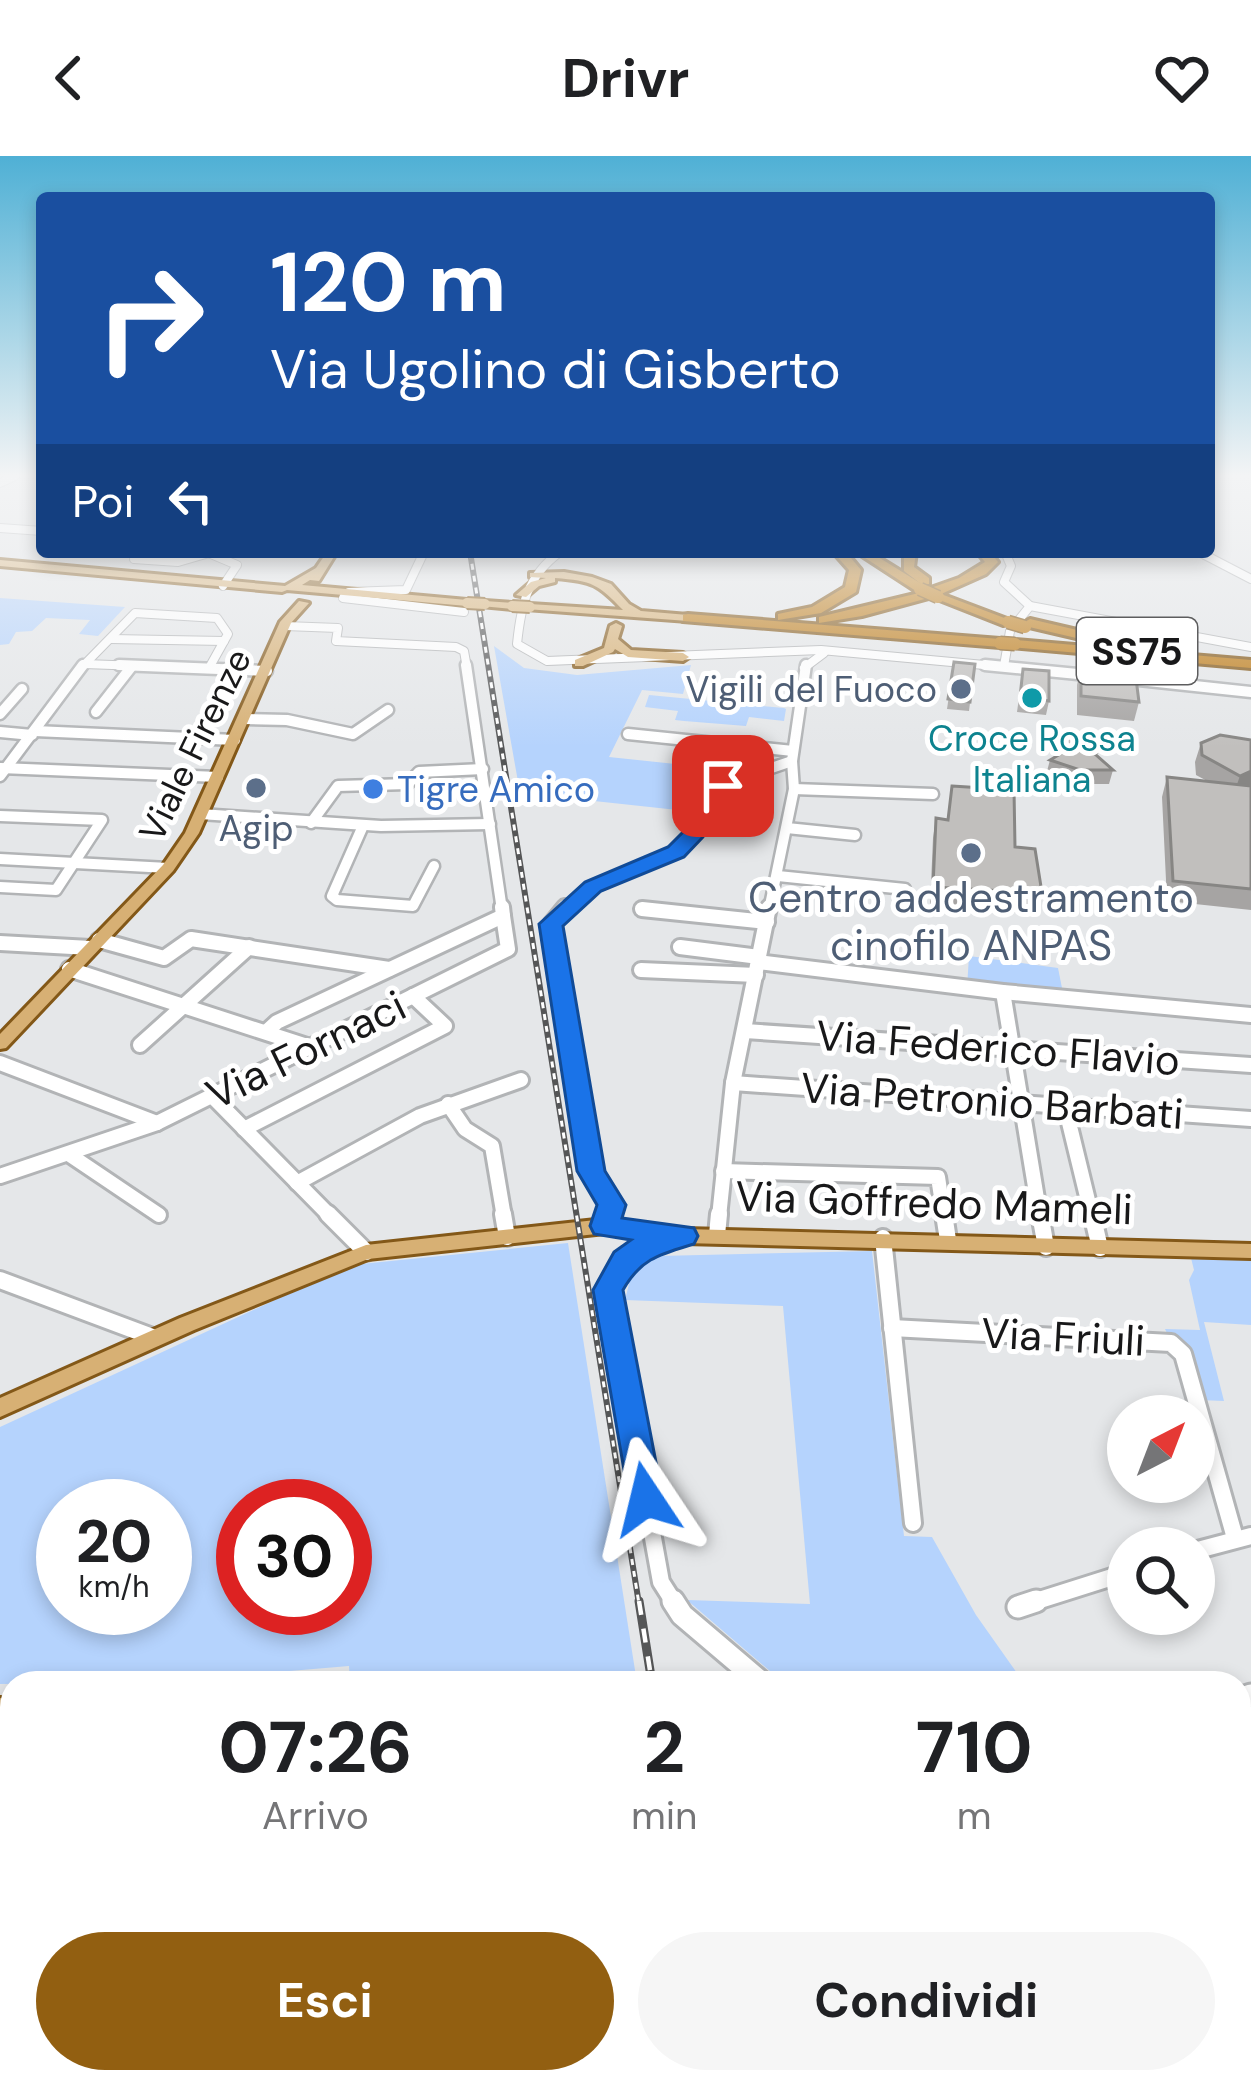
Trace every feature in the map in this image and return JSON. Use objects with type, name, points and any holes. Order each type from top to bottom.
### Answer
[{"type":"highway","points":[[688,618],[768,619],[816,610],[841,598],[856,580],[852,566]]},
{"type":"highway","name":"SS75","points":[[889,566],[934,591],[1015,621],[1123,649],[1251,662]]},
{"type":"highway","name":"SS75","points":[[895,566],[934,591]]},
{"type":"highway","points":[[908,566],[934,591]]},
{"type":"highway","points":[[752,622],[820,620],[871,610],[989,566]]},
{"type":"highway","points":[[688,618],[1251,662]]},
{"type":"main road","points":[[33,566],[465,608],[485,604],[688,618]]},
{"type":"main road","name":"Viale Firenze","points":[[0,1044],[168,868],[218,777],[285,624],[311,595],[322,566]]},
{"type":"main road","points":[[547,566],[559,578]]},
{"type":"main road","name":"Viale Firenze","points":[[270,603],[286,588],[318,573]]},
{"type":"main road","points":[[318,573],[344,594]]},
{"type":"main road","points":[[534,575],[605,586],[627,609],[658,616]]},
{"type":"main road","points":[[522,595],[535,584],[559,578]]},
{"type":"main road","points":[[238,588],[270,603]]},
{"type":"main road","name":"Viale Firenze","points":[[270,603],[311,595]]},
{"type":"main road","points":[[584,611],[616,599]]},
{"type":"main road","name":"Viale Firenze","points":[[270,603],[285,624]]},
{"type":"main road","points":[[584,611],[607,617],[616,626],[614,651]]},
{"type":"main road","points":[[616,626],[628,618],[658,616]]},
{"type":"main road","points":[[579,663],[614,651],[683,656]]},
{"type":"main road","name":"Via Goffredo Mameli","points":[[0,1408],[155,1338],[366,1252],[605,1226],[684,1236],[1251,1251]]},
{"type":"street","points":[[223,586],[236,566]]},
{"type":"street","points":[[344,594],[406,590],[417,566]]},
{"type":"street","points":[[542,566],[522,595],[520,648],[547,661],[579,663]]},
{"type":"street","points":[[1011,566],[1004,582],[1030,606],[1251,646]]},
{"type":"street","points":[[1004,666],[1010,631],[1030,606]]},
{"type":"street","points":[[2,770],[84,664],[143,611],[208,614],[227,628],[209,669]]},
{"type":"street","points":[[266,1033],[277,1022],[503,916],[471,680],[462,649],[336,641],[340,629],[334,627],[285,624]]},
{"type":"street","points":[[111,639],[224,641]]},
{"type":"street","points":[[683,656],[766,651],[804,659],[835,650],[1251,692]]},
{"type":"street","points":[[717,1235],[733,1084],[794,789],[804,659]]},
{"type":"street","points":[[84,664],[267,670]]},
{"type":"street","points":[[96,712],[132,666]]},
{"type":"street","points":[[0,714],[22,689]]},
{"type":"street","points":[[244,719],[286,719],[341,735],[372,728],[388,710]]},
{"type":"street","points":[[0,732],[235,740]]},
{"type":"street","points":[[628,734],[793,756]]},
{"type":"street","points":[[605,1226],[611,1205],[591,1171],[551,924],[593,886],[688,842],[712,794],[793,756]]},
{"type":"street","points":[[311,824],[338,786],[408,784],[419,772],[483,769]]},
{"type":"street","points":[[2,770],[218,777]]},
{"type":"street","points":[[794,789],[932,794]]},
{"type":"street","points":[[200,814],[362,828],[421,830],[490,824]]},
{"type":"street","points":[[0,816],[102,820],[56,890],[0,887]]},
{"type":"street","points":[[362,828],[332,896],[337,900],[406,909],[413,906],[434,866]]},
{"type":"street","points":[[787,828],[855,835]]},
{"type":"street","points":[[0,860],[168,868]]},
{"type":"street","points":[[778,876],[904,889]]},
{"type":"street","points":[[642,909],[767,922]]},
{"type":"street","name":"Via Fornaci","points":[[0,1176],[158,1123],[508,949],[503,916]]},
{"type":"street","points":[[0,943],[94,944],[164,958],[191,938],[389,969]]},
{"type":"street","points":[[140,1045],[249,947]]},
{"type":"street","points":[[680,947],[758,965],[1251,1015]]},
{"type":"street","points":[[641,970],[758,965]]},
{"type":"street","points":[[69,969],[310,1047]]},
{"type":"street","points":[[1003,992],[1018,1103],[1046,1247]]},
{"type":"street","points":[[244,1129],[445,1026],[413,996]]},
{"type":"street","name":"Via Federico Flavio","points":[[745,1031],[1251,1065]]},
{"type":"street","points":[[0,1063],[158,1123]]},
{"type":"street","points":[[297,1183],[448,1105],[521,1080]]},
{"type":"street","name":"Via Petronio Barbati","points":[[733,1084],[1251,1119]]},
{"type":"street","points":[[212,1096],[366,1252]]},
{"type":"street","points":[[448,1105],[465,1129],[492,1146],[507,1237]]},
{"type":"street","points":[[1065,1106],[1100,1248]]},
{"type":"street","points":[[70,1155],[159,1215]]},
{"type":"street","points":[[723,1171],[933,1176],[941,1179],[948,1240]]},
{"type":"street","points":[[684,1236],[638,1250],[624,1260],[608,1290],[661,1582],[682,1615],[746,1671]]},
{"type":"street","points":[[883,1238],[913,1523]]},
{"type":"street","points":[[0,1280],[155,1338]]},
{"type":"street","name":"Via Friuli","points":[[892,1328],[1171,1343],[1183,1354],[1243,1537]]},
{"type":"street","points":[[1018,1607],[1107,1579]]},
{"type":"shaded area","points":[[0,598],[125,607],[98,636],[79,634],[90,620],[46,618],[32,631],[16,632],[9,644],[0,645]]},
{"type":"shaded area","points":[[494,646],[524,668],[577,675],[691,665],[683,694],[642,690],[609,757],[723,769],[696,812],[520,793]]},
{"type":"shaded area","points":[[649,695],[786,709],[784,721],[749,717],[746,726],[684,721],[675,720],[678,711],[645,707]]},
{"type":"shaded area","points":[[969,956],[1058,968],[1064,998],[967,988]]},
{"type":"shaded area","points":[[568,1243],[635,1671],[349,1671],[349,1666],[289,1671],[0,1671],[0,1427],[351,1265]]},
{"type":"shaded area","points":[[872,1251],[904,1536],[932,1537],[976,1615],[1016,1671],[770,1671],[687,1600],[810,1604],[783,1306],[625,1300],[633,1268],[659,1256]]},
{"type":"shaded area","points":[[1190,1254],[1251,1258],[1251,1325],[1204,1322],[1224,1401],[1215,1401],[1215,1395],[1198,1395],[1165,1329],[1200,1330],[1189,1280],[1194,1270]]},
{"type":"building","name":"Vigili del Fuoco","points":[[954,662],[975,664],[970,702],[948,699]]},
{"type":"building","points":[[1081,666],[1135,671],[1139,702],[1081,696]]},
{"type":"building","points":[[1023,669],[1049,671],[1049,701],[1020,697]]},
{"type":"building","points":[[1087,733],[1103,741],[1095,754],[1113,770],[1080,770],[1050,760],[1067,750],[1063,736]]},
{"type":"building","points":[[1220,735],[1251,740],[1251,771],[1240,776],[1202,755],[1201,743]]},
{"type":"building","points":[[1167,777],[1251,786],[1251,889],[1173,881]]},
{"type":"building","name":"Centro addestramento cinofilo ANPAS","points":[[952,786],[1014,790],[1015,847],[1035,849],[1042,893],[933,887],[936,818],[948,820]]},
{"type":"railway","points":[[472,566],[639,1604]]},
{"type":"railway","points":[[639,1601],[650,1671]]},
{"type":"place","name":"Vigili del Fuoco","points":[[961,689]]},
{"type":"place","name":"Croce Rossa Italiana","points":[[1032,698]]},
{"type":"place","name":"Agip","points":[[256,788]]},
{"type":"place","name":"Tigre Amico","points":[[373,789]]},
{"type":"place","name":"Centro addestramento cinofilo ANPAS","points":[[971,853]]},
{"type":"route","points":[[646,1499],[608,1290],[624,1260],[638,1250],[684,1236],[605,1226],[611,1205],[591,1171],[551,924],[593,886],[676,852],[695,833],[701,812],[723,786]]}]
